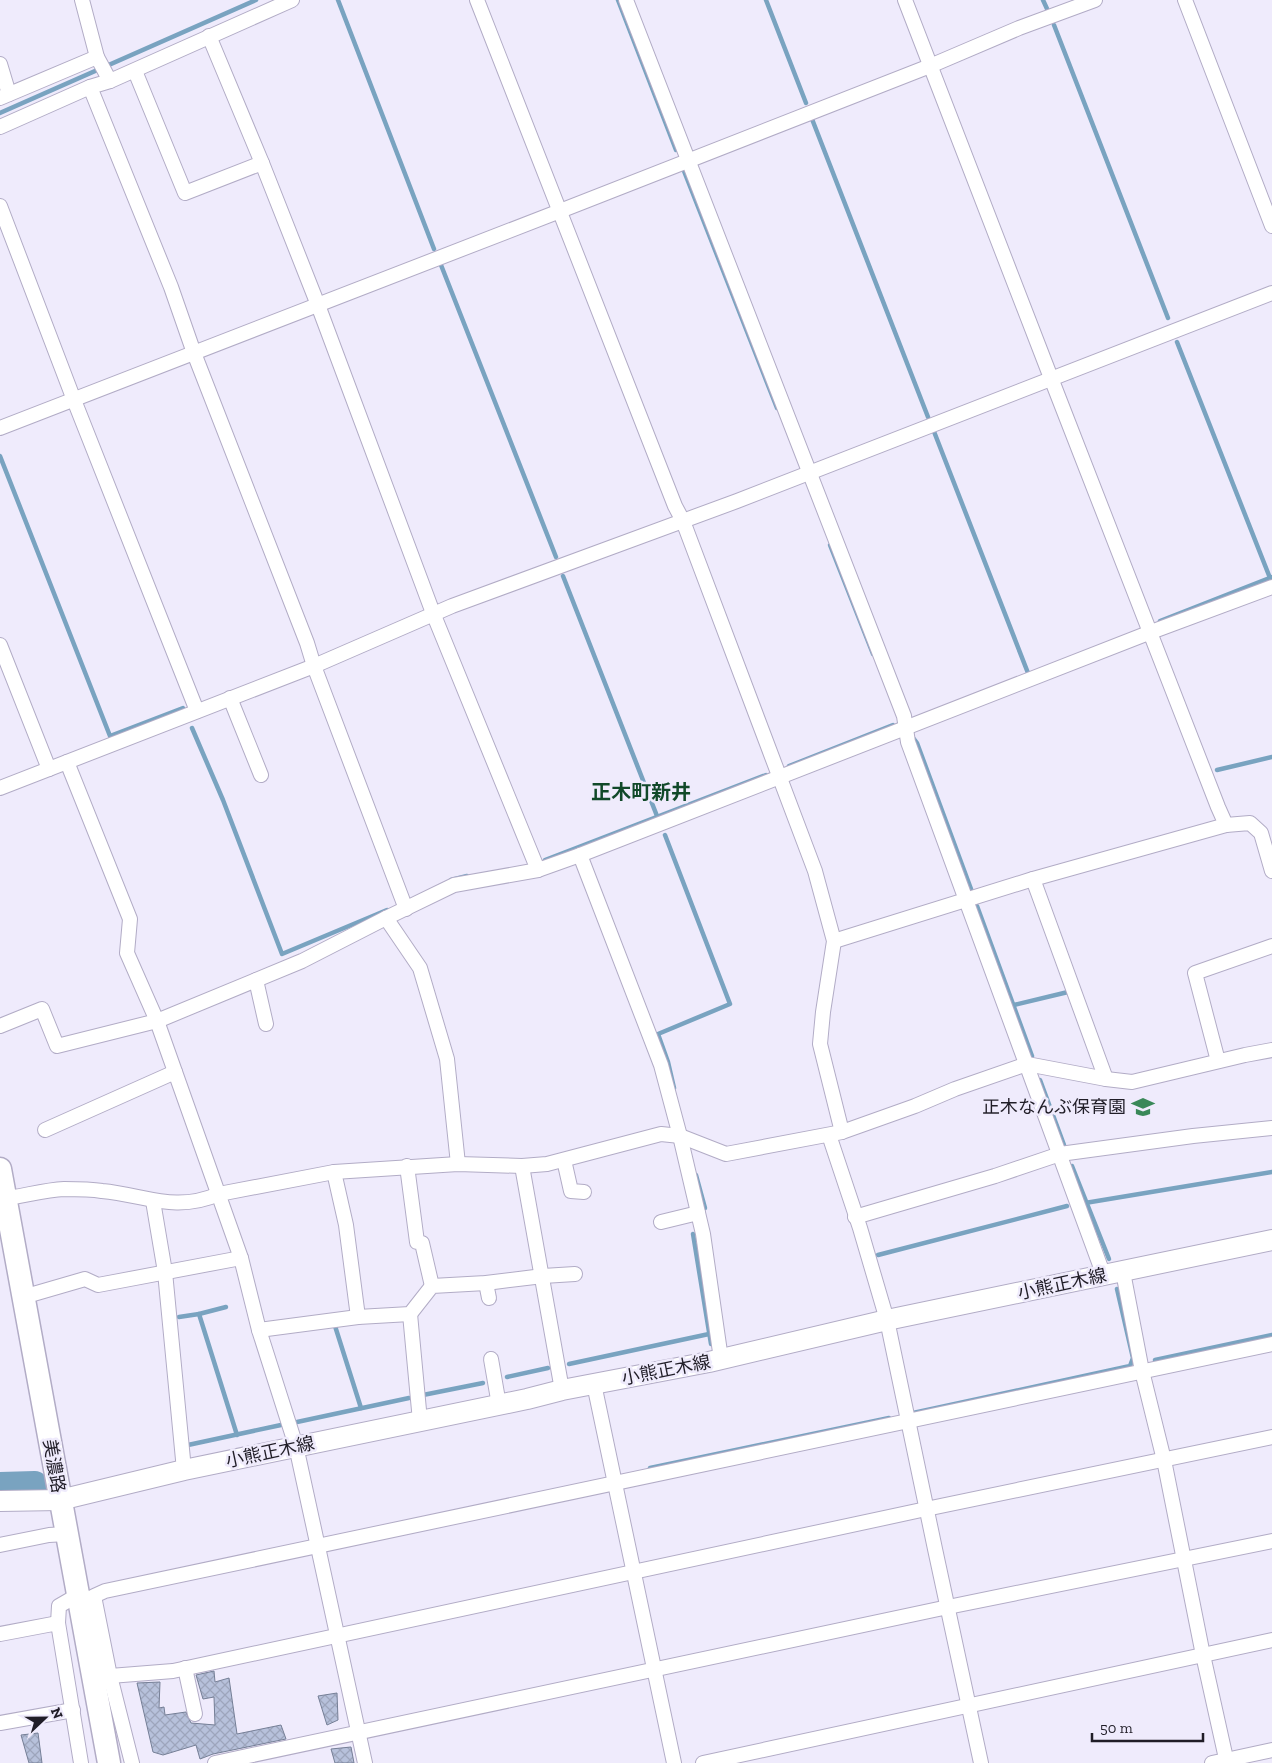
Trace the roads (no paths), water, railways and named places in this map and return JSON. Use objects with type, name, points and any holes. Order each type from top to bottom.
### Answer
[{"type":"main road","name":"美濃路","points":[[0,1169],[3,1199],[24,1297],[66,1534],[86,1595],[109,1763]]},
{"type":"main road","name":"小熊正木線","points":[[0,1500],[60,1500],[184,1470],[499,1405],[562,1390],[721,1359],[887,1320],[1272,1240]]},
{"type":"street","points":[[0,127],[90,87],[102,66],[82,0]]},
{"type":"street","points":[[0,64],[4,96],[102,66],[134,71],[292,0]]},
{"type":"street","points":[[477,0],[671,496],[683,521],[815,871],[834,941],[820,1044],[836,1134],[855,1217],[887,1320],[981,1763]]},
{"type":"street","points":[[626,0],[904,716],[908,742],[1104,1276]]},
{"type":"street","points":[[906,0],[1051,378],[1226,825]]},
{"type":"street","points":[[0,428],[560,211],[930,66],[1019,28],[1095,0]]},
{"type":"street","points":[[1185,0],[1272,226]]},
{"type":"street","points":[[209,36],[318,305],[433,613],[538,870]]},
{"type":"street","points":[[134,71],[185,193],[262,163]]},
{"type":"street","points":[[90,87],[171,287],[194,353],[307,643],[406,909]]},
{"type":"street","points":[[0,206],[74,400],[197,711]]},
{"type":"street","points":[[0,788],[314,666],[433,613],[683,521],[1272,293]]},
{"type":"street","points":[[0,1026],[42,1009],[57,1046],[157,1021],[302,961],[454,885],[538,870],[580,855],[1151,632],[1272,587]]},
{"type":"street","points":[[0,645],[48,769]]},
{"type":"street","points":[[230,698],[262,775]]},
{"type":"street","points":[[67,762],[130,919],[128,953],[157,1021],[241,1258],[259,1330],[296,1446],[365,1763]]},
{"type":"street","points":[[834,941],[1033,879],[1226,825],[1250,823],[1261,833],[1268,842],[1272,871]]},
{"type":"street","points":[[580,855],[661,1065],[703,1234],[721,1359]]},
{"type":"street","points":[[1033,879],[1106,1079]]},
{"type":"street","points":[[386,918],[420,968],[447,1059],[458,1164]]},
{"type":"street","points":[[1218,1061],[1195,973],[1272,946]]},
{"type":"street","points":[[256,980],[266,1024]]},
{"type":"street","points":[[3,1199],[63,1189],[103,1191],[153,1201],[174,1203],[205,1200],[219,1194],[334,1172],[458,1164],[522,1166],[547,1164],[661,1134],[680,1136],[726,1154],[836,1134],[1027,1064],[1132,1082],[1272,1050]]},
{"type":"street","points":[[45,1130],[175,1072]]},
{"type":"street","points":[[855,1217],[996,1176],[1060,1154],[1193,1136],[1272,1128]]},
{"type":"street","points":[[564,1160],[571,1191],[584,1192]]},
{"type":"street","points":[[407,1166],[417,1242],[422,1243],[432,1286]]},
{"type":"street","points":[[522,1166],[562,1390]]},
{"type":"street","points":[[334,1172],[346,1225],[358,1317]]},
{"type":"street","points":[[153,1201],[165,1272],[184,1470]]},
{"type":"street","points":[[661,1222],[698,1213]]},
{"type":"street","points":[[24,1297],[85,1279],[98,1285],[241,1258]]},
{"type":"street","points":[[1123,1272],[1142,1371],[1164,1460],[1203,1655],[1227,1761]]},
{"type":"street","points":[[420,1421],[410,1314],[432,1286],[486,1283],[575,1274]]},
{"type":"street","points":[[486,1283],[489,1298]]},
{"type":"street","points":[[259,1330],[358,1317],[410,1314]]},
{"type":"street","points":[[81,1763],[58,1623],[59,1606],[86,1595],[1272,1344]]},
{"type":"street","points":[[491,1359],[499,1405]]},
{"type":"street","points":[[594,1384],[674,1763]]},
{"type":"street","points":[[110,1676],[172,1671],[926,1509],[1272,1437]]},
{"type":"street","points":[[0,1545],[49,1535],[66,1534]]},
{"type":"street","points":[[215,1763],[948,1607],[1272,1541]]},
{"type":"street","points":[[86,1595],[110,1676],[132,1763]]},
{"type":"street","points":[[0,1634],[58,1623]]},
{"type":"street","points":[[703,1763],[1272,1640]]},
{"type":"street","points":[[185,1668],[196,1714]]},
{"type":"street","points":[[0,1723],[73,1710]]},
{"type":"street","points":[[1212,1763],[1272,1750]]},
{"type":"waterway","points":[[0,113],[256,0]]},
{"type":"waterway","points":[[338,0],[434,249]]},
{"type":"waterway","points":[[618,0],[676,150]]},
{"type":"waterway","points":[[766,0],[806,103]]},
{"type":"waterway","points":[[1043,0],[1048,11]]},
{"type":"waterway","points":[[1054,25],[1168,318]]},
{"type":"waterway","points":[[812,119],[928,417]]},
{"type":"waterway","points":[[684,171],[777,408]]},
{"type":"waterway","points":[[441,265],[556,557]]},
{"type":"waterway","points":[[1177,342],[1270,578]]},
{"type":"waterway","points":[[933,429],[1028,673]]},
{"type":"waterway","points":[[0,456],[110,736],[183,708]]},
{"type":"waterway","points":[[830,545],[873,654]]},
{"type":"waterway","points":[[563,576],[657,816]]},
{"type":"waterway","points":[[1160,621],[1272,577]]},
{"type":"waterway","points":[[789,766],[893,725]]},
{"type":"waterway","points":[[192,728],[223,800],[282,954],[387,910]]},
{"type":"waterway","points":[[914,739],[971,889]]},
{"type":"waterway","points":[[1217,770],[1272,757]]},
{"type":"waterway","points":[[545,860],[766,775]]},
{"type":"waterway","points":[[665,835],[730,1004],[658,1034],[668,1062],[674,1088]]},
{"type":"waterway","points":[[451,880],[467,876]]},
{"type":"waterway","points":[[977,906],[1032,1056]]},
{"type":"waterway","points":[[1014,1005],[1068,992]]},
{"type":"waterway","points":[[1040,1080],[1064,1145]]},
{"type":"waterway","points":[[1072,1166],[1109,1259]]},
{"type":"waterway","points":[[1085,1203],[1272,1172]]},
{"type":"waterway","points":[[696,1175],[705,1208]]},
{"type":"waterway","points":[[878,1255],[1067,1206]]},
{"type":"waterway","points":[[693,1234],[711,1344]]},
{"type":"waterway","points":[[913,1413],[1130,1366],[1133,1358],[1117,1289]]},
{"type":"waterway","points":[[226,1307],[199,1314],[237,1435]]},
{"type":"waterway","points":[[179,1317],[199,1314]]},
{"type":"waterway","points":[[335,1326],[361,1408]]},
{"type":"waterway","points":[[569,1364],[709,1334]]},
{"type":"waterway","points":[[1155,1360],[1272,1335]]},
{"type":"waterway","points":[[507,1377],[548,1368]]},
{"type":"waterway","points":[[423,1395],[483,1383]]},
{"type":"waterway","points":[[297,1422],[409,1398]]},
{"type":"waterway","points":[[650,1468],[889,1418]]},
{"type":"waterway","points":[[188,1445],[281,1425]]},
{"type":"waterway","points":[[0,1485],[35,1484]]},
{"type":"place","name":"正木なんぶ保育園","points":[[1143,1107]]},
{"type":"district","name":"正木町新井","points":[[641,792]]}]
